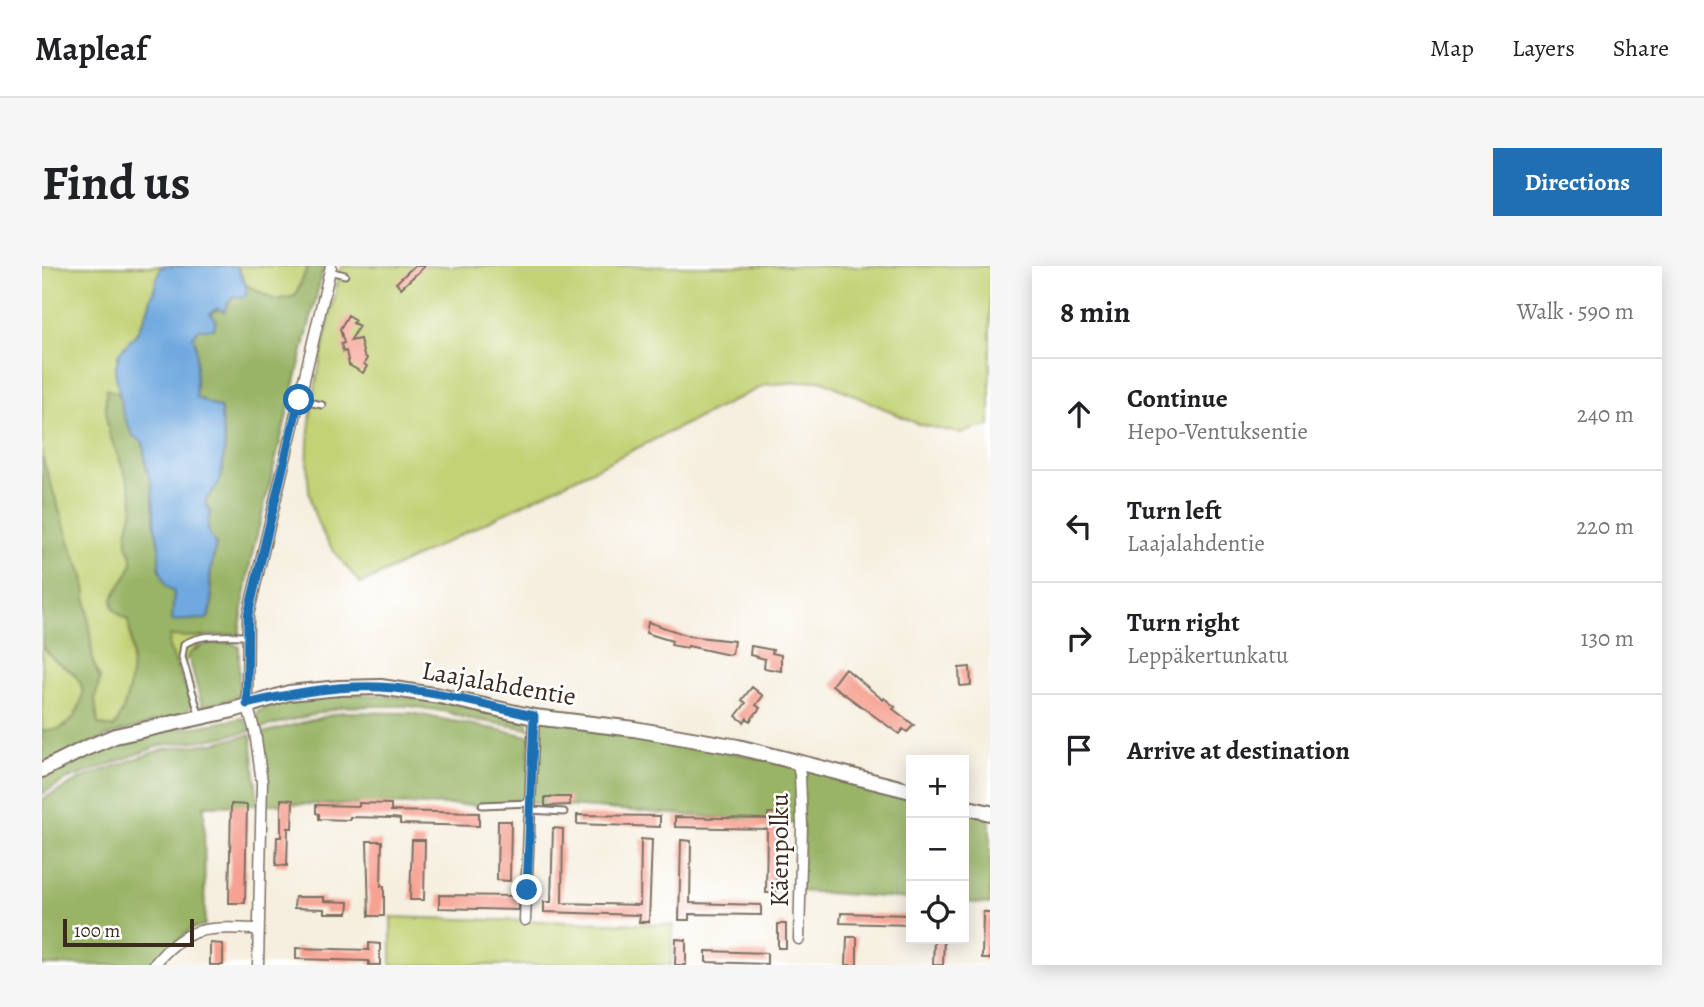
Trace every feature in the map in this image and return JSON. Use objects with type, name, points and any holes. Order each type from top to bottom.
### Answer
[{"type":"street","points":[[258,965],[262,782],[255,732],[247,704],[247,636],[253,588],[330,268]]},
{"type":"street","name":"Laajalahdentie","points":[[42,770],[115,736],[233,710],[289,693],[381,687],[440,696],[534,716],[634,729],[725,745],[906,790]]},
{"type":"street","points":[[525,920],[534,716]]},
{"type":"street","name":"Käenpolku","points":[[797,762],[802,824],[799,939]]},
{"type":"street","points":[[969,808],[990,813]]},
{"type":"street","points":[[154,965],[179,940],[192,932],[205,928],[259,929]]},
{"type":"lane","points":[[330,268],[345,275]]},
{"type":"lane","points":[[299,400],[322,405]]},
{"type":"lane","points":[[200,717],[182,657],[184,644],[213,635],[247,636]]},
{"type":"lane","points":[[482,805],[530,806],[564,812]]},
{"type":"green space","points":[[42,266],[314,266],[218,622],[133,722],[42,750]]},
{"type":"green space","points":[[308,266],[324,266],[251,559],[239,634],[170,636],[169,647],[192,703],[188,712],[111,735],[42,764],[42,730],[58,729],[70,721],[79,708],[82,693],[76,676],[42,646],[42,456],[72,550],[84,576],[93,662],[100,679],[95,700],[98,724],[114,728],[126,702],[131,675],[132,648],[128,620],[117,612],[113,598],[131,567],[132,557],[127,537],[133,505],[127,478],[108,428],[106,389],[120,394],[129,427],[143,442],[152,485],[159,567],[174,592],[173,620],[207,619],[212,604],[210,580],[216,545],[208,534],[205,503],[223,472],[225,439],[220,425],[206,403],[196,397],[196,345],[193,337],[211,314],[227,306],[234,296],[246,295],[246,285],[275,300],[295,296]]},
{"type":"green space","points":[[343,266],[990,266],[990,426],[959,433],[918,424],[821,380],[765,385],[361,584],[322,533],[314,513],[307,457],[314,393]]},
{"type":"green space","points":[[231,642],[239,647],[239,694],[233,699],[202,706],[188,654],[206,644]]},
{"type":"green space","points":[[337,694],[436,700],[527,719],[529,729],[409,706],[378,706],[342,707],[257,729],[257,712],[274,704]]},
{"type":"green space","points":[[342,712],[411,713],[530,736],[526,803],[265,804],[259,734]]},
{"type":"green space","points":[[534,717],[614,727],[906,790],[906,899],[800,891],[801,824],[530,803]]},
{"type":"green space","points":[[243,718],[251,731],[162,745],[66,780],[42,794],[42,776],[86,753],[143,735]]},
{"type":"green space","points":[[251,735],[258,805],[204,806],[205,925],[191,929],[151,965],[42,965],[42,799],[85,777],[163,749]]},
{"type":"green space","points":[[969,808],[990,813],[990,904],[969,902]]},
{"type":"green space","points":[[391,917],[673,925],[671,965],[391,965]]},
{"type":"water","points":[[161,266],[237,266],[246,285],[247,295],[241,298],[234,296],[224,312],[218,308],[210,313],[216,320],[214,329],[199,329],[193,337],[196,345],[196,397],[221,409],[224,440],[220,480],[205,503],[211,513],[208,529],[216,545],[210,580],[212,604],[207,619],[172,621],[174,592],[166,586],[159,567],[152,485],[143,442],[133,436],[123,413],[115,371],[119,353],[136,334],[146,315]]},
{"type":"building","points":[[414,266],[425,266],[401,288],[396,283]]},
{"type":"building","points":[[348,315],[355,320],[353,323],[359,326],[350,341],[360,339],[364,356],[367,358],[363,373],[349,365],[346,351],[343,352],[341,344],[344,343],[340,329]]},
{"type":"building","points":[[648,622],[689,636],[734,641],[732,654],[671,645],[672,641],[646,633]]},
{"type":"building","points":[[751,646],[773,650],[772,653],[781,655],[781,671],[764,668],[765,659],[750,655]]},
{"type":"building","points":[[970,667],[971,685],[960,686],[959,668]]},
{"type":"building","points":[[845,668],[914,725],[907,732],[903,729],[899,734],[832,685]]},
{"type":"building","points":[[752,687],[763,696],[756,705],[760,708],[750,721],[747,718],[744,722],[736,716],[746,703],[742,700]]},
{"type":"building","points":[[545,797],[570,797],[570,805],[545,806]]},
{"type":"building","points":[[281,799],[293,800],[292,828],[288,828],[287,866],[276,865],[277,837],[281,837]]},
{"type":"building","points":[[359,803],[391,804],[391,811],[479,813],[479,826],[400,824],[400,819],[392,818],[319,819],[319,814],[316,813],[316,805],[359,806]]},
{"type":"building","points":[[231,804],[247,805],[245,903],[229,903]]},
{"type":"building","points":[[768,813],[778,813],[776,893],[766,893],[767,829],[675,827],[675,817],[768,819]]},
{"type":"building","points":[[577,815],[660,816],[660,827],[577,824]]},
{"type":"building","points":[[498,821],[511,821],[510,881],[497,880]]},
{"type":"building","points":[[553,828],[563,829],[562,903],[640,905],[641,839],[652,840],[649,922],[639,922],[640,915],[544,912],[544,902],[551,902]]},
{"type":"building","points":[[412,840],[425,840],[424,900],[410,900]]},
{"type":"building","points":[[681,840],[691,841],[690,903],[761,905],[761,915],[689,914],[689,920],[679,920]]},
{"type":"building","points":[[367,841],[382,841],[381,886],[384,886],[384,916],[369,916]]},
{"type":"building","points":[[439,895],[518,896],[518,910],[439,908]]},
{"type":"building","points":[[295,897],[324,897],[324,901],[349,902],[348,913],[324,913],[324,909],[294,908]]},
{"type":"building","points":[[983,912],[990,912],[990,959],[982,959]]},
{"type":"building","points":[[841,913],[906,915],[906,925],[840,923]]},
{"type":"building","points":[[778,924],[786,924],[786,948],[778,948]]},
{"type":"building","points":[[847,937],[857,937],[857,965],[846,965]]},
{"type":"building","points":[[676,939],[686,940],[686,965],[675,965]]},
{"type":"building","points":[[210,943],[223,944],[223,965],[210,965]]},
{"type":"building","points":[[369,943],[380,944],[380,965],[369,965],[369,961],[296,959],[296,948],[369,950]]},
{"type":"building","points":[[934,944],[944,944],[943,965],[933,965]]},
{"type":"building","points":[[706,951],[767,953],[767,964],[706,962]]},
{"type":"route","points":[[299,400],[248,615],[247,704],[289,693],[381,687],[440,696],[534,716],[527,890]]}]
